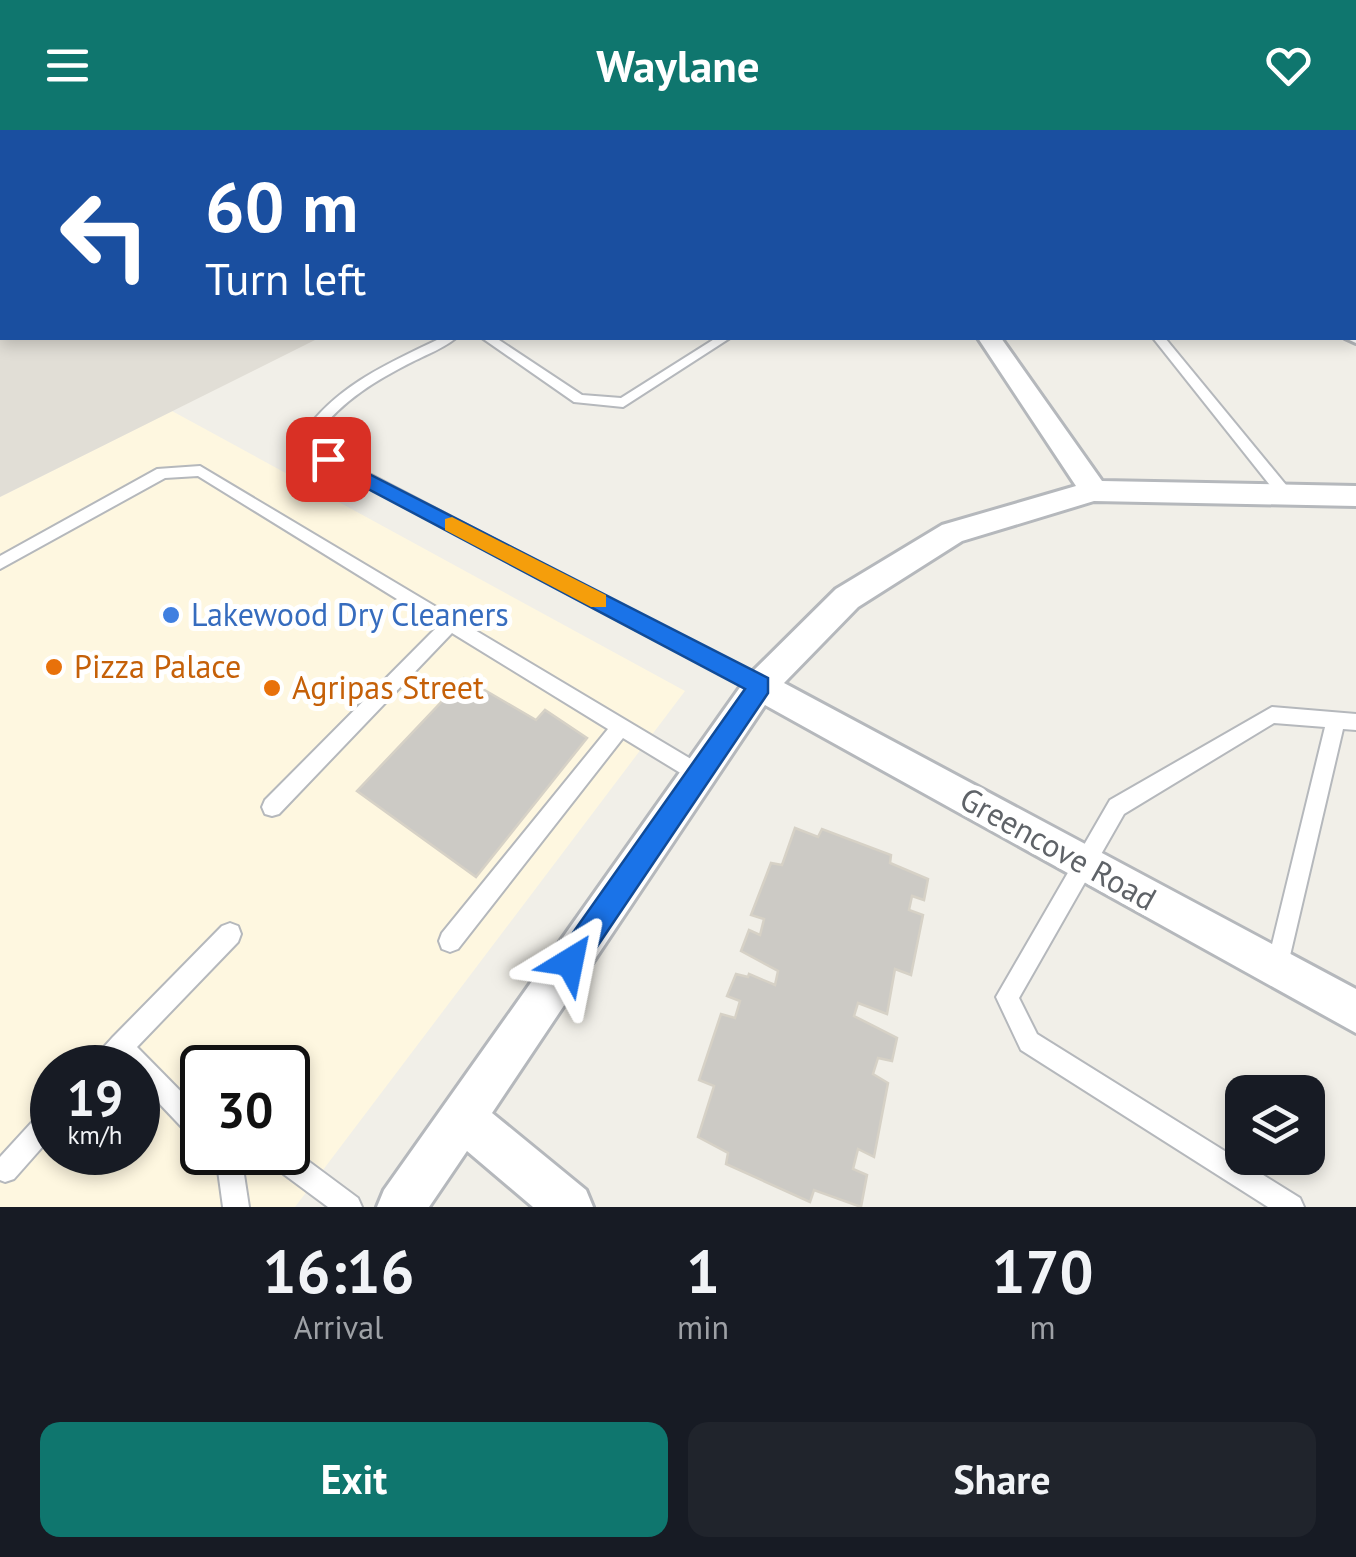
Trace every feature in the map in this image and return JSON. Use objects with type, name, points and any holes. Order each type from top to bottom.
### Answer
[{"type":"street","points":[[990,340],[1094,491]]},
{"type":"street","points":[[402,1207],[760,686],[848,598],[952,533],[1094,491],[1356,496]]},
{"type":"street","name":"Greencove Road","points":[[760,686],[1356,1012]]},
{"type":"street","points":[[463,1118],[569,1207]]},
{"type":"lane","points":[[446,340],[354,388],[325,410],[310,434],[328,459],[760,686]]},
{"type":"lane","points":[[491,340],[579,399],[623,402],[721,340]]},
{"type":"lane","points":[[1160,340],[1286,495]]},
{"type":"lane","points":[[0,563],[162,473],[200,471],[699,774]]},
{"type":"lane","points":[[272,807],[451,623]]},
{"type":"lane","points":[[1277,969],[1346,721],[1272,715],[1117,807],[1006,997],[1029,1042],[1291,1207]]},
{"type":"lane","points":[[450,940],[622,728]]},
{"type":"lane","points":[[121,1045],[230,934]]},
{"type":"lane","points":[[160,1087],[180,1107]]},
{"type":"lane","points":[[5,1170],[30,1143]]},
{"type":"lane","points":[[230,1175],[236,1207]]},
{"type":"lane","points":[[307,1175],[350,1207]]},
{"type":"shaded area","points":[[0,340],[315,340],[0,497]]},
{"type":"shaded area","points":[[172,411],[685,691],[295,1207],[0,1207],[0,497]]},
{"type":"building","points":[[464,678],[536,720],[545,710],[587,738],[476,877],[357,791]]},
{"type":"building","points":[[795,828],[818,837],[822,829],[891,855],[890,863],[928,879],[924,900],[912,896],[909,910],[923,915],[911,975],[895,969],[887,1014],[858,1003],[854,1016],[897,1038],[892,1061],[878,1058],[873,1074],[888,1083],[874,1157],[858,1149],[853,1169],[867,1175],[861,1207],[814,1190],[810,1202],[726,1164],[728,1153],[698,1137],[714,1086],[699,1080],[721,1014],[735,1018],[740,1001],[727,996],[736,974],[749,974],[775,985],[778,971],[741,951],[749,930],[760,935],[764,919],[751,915],[771,863],[782,865]]},
{"type":"slow traffic","points":[[452,525],[598,601]]},
{"type":"place","name":"Lakewood Dry Cleaners","points":[[171,615]]},
{"type":"place","name":"Pizza Palace","points":[[54,667]]},
{"type":"place","name":"Agripas Street","points":[[272,688]]},
{"type":"route","points":[[328,459],[760,686],[570,962]]}]
